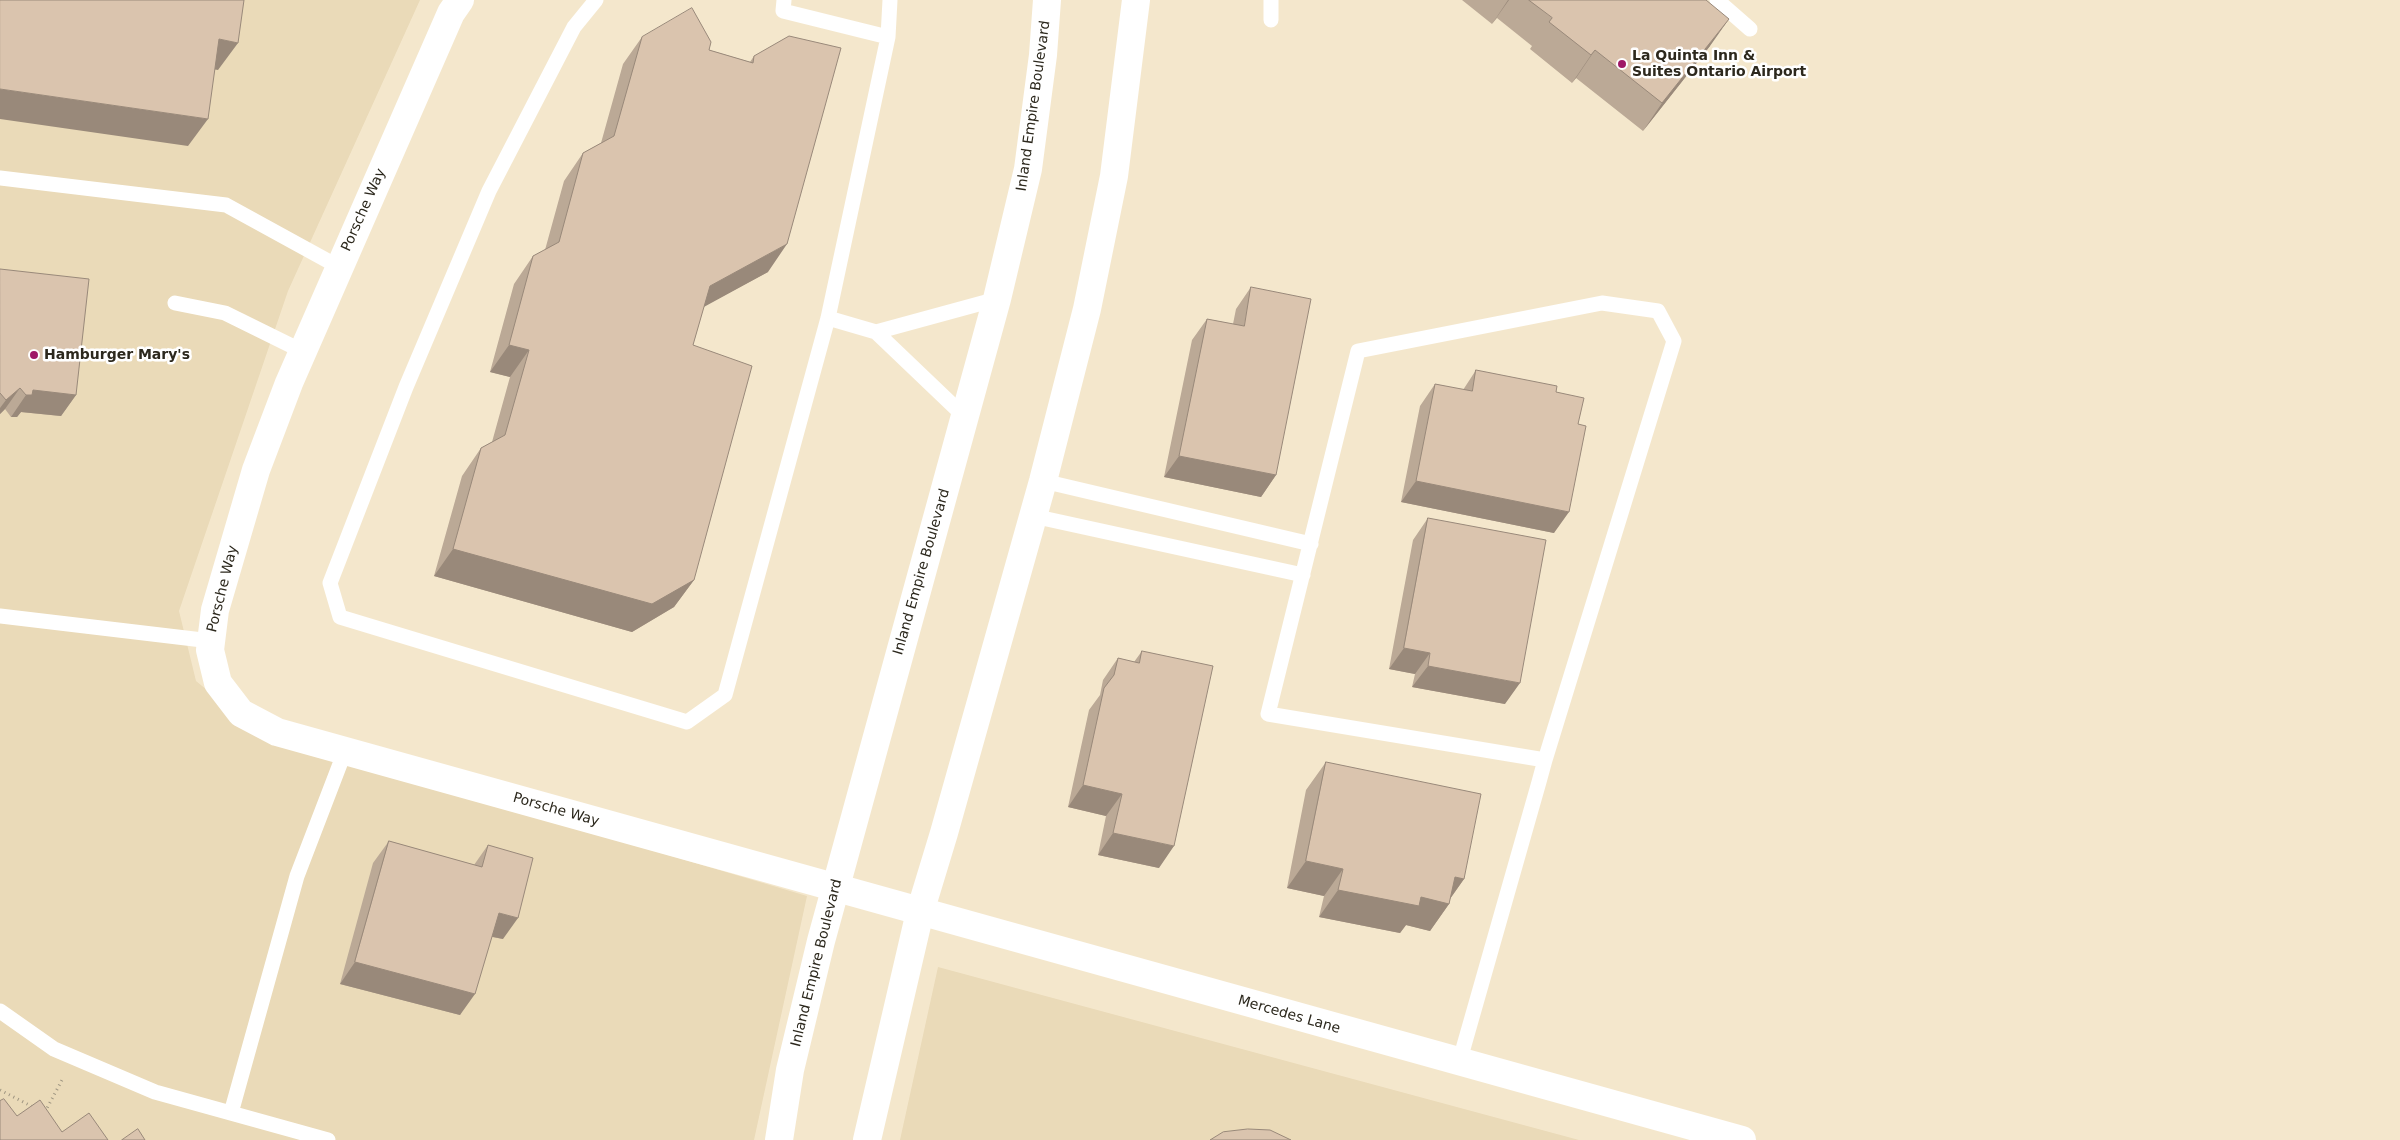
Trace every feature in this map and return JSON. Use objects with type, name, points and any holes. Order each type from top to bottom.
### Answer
[{"type":"main road","name":"Porsche Way","points":[[460,0],[447,22],[302,351],[256,470],[215,610],[210,650],[218,683],[241,713],[277,732],[836,888]]},
{"type":"main road","name":"Inland Empire Boulevard","points":[[779,1140],[790,1070],[836,888],[997,299],[1028,169],[1043,55],[1047,0]]},
{"type":"main road","points":[[868,1140],[920,912],[1043,481],[1087,309],[1114,176],[1136,0]]},
{"type":"main road","name":"Mercedes Lane","points":[[836,888],[1459,1063],[1742,1140]]},
{"type":"lane","points":[[596,0],[574,27],[489,191],[406,387],[330,583],[340,617],[687,722],[725,696],[828,318],[888,37],[890,0]]},
{"type":"lane","points":[[784,0],[783,10],[888,37]]},
{"type":"lane","points":[[1271,0],[1271,20]]},
{"type":"lane","points":[[1717,0],[1750,29]]},
{"type":"lane","points":[[0,178],[226,206],[339,267]]},
{"type":"lane","points":[[876,332],[997,299]]},
{"type":"lane","points":[[175,303],[225,313],[302,351]]},
{"type":"lane","points":[[1459,1063],[1546,760],[1674,341],[1658,311],[1602,303],[1358,351],[1268,714],[1546,760]]},
{"type":"lane","points":[[828,318],[876,332],[965,417]]},
{"type":"lane","points":[[1043,481],[1311,544]]},
{"type":"lane","points":[[1033,516],[1303,575]]},
{"type":"lane","points":[[0,616],[211,641]]},
{"type":"lane","points":[[231,1113],[297,876],[344,751]]},
{"type":"lane","points":[[0,1012],[54,1049],[156,1092],[328,1140]]},
{"type":"path","points":[[0,1090],[46,1112],[73,1057]]},
{"type":"shaded area","points":[[0,0],[420,0],[288,291],[179,611],[196,681],[262,735],[807,896],[754,1140],[0,1140]]},
{"type":"shaded area","points":[[938,967],[1579,1140],[900,1140]]},
{"type":"building","points":[[0,0],[244,0],[238,43],[219,39],[208,119],[0,89]]},
{"type":"building","points":[[1529,0],[1706,0],[1729,19],[1662,103],[1595,50],[1591,55],[1549,22],[1552,18]]},
{"type":"building","points":[[692,8],[711,42],[709,50],[753,63],[754,56],[789,36],[841,48],[787,244],[710,286],[693,345],[752,366],[694,580],[652,604],[453,549],[481,448],[505,435],[529,350],[509,345],[533,256],[559,242],[583,153],[614,136],[642,37]]},
{"type":"building","name":"Hamburger Mary's","points":[[0,269],[89,279],[76,395],[33,390],[32,395],[26,395],[20,388],[6,400],[0,393]]},
{"type":"building","points":[[1251,287],[1311,299],[1276,475],[1179,456],[1207,319],[1244,326]]},
{"type":"building","points":[[1476,370],[1557,386],[1556,392],[1584,398],[1578,424],[1586,426],[1569,512],[1416,481],[1435,384],[1472,391]]},
{"type":"building","points":[[1428,518],[1546,540],[1520,683],[1428,666],[1430,653],[1404,648]]},
{"type":"building","points":[[1142,651],[1213,666],[1174,846],[1113,833],[1122,794],[1083,785],[1104,688],[1114,675],[1118,658],[1139,663]]},
{"type":"building","points":[[1326,762],[1481,794],[1464,879],[1455,877],[1449,904],[1421,897],[1419,906],[1338,890],[1343,869],[1306,861]]},
{"type":"building","points":[[389,841],[482,867],[488,845],[533,858],[518,918],[499,913],[475,994],[355,962]]},
{"type":"building","points":[[4,1099],[17,1116],[40,1100],[62,1132],[89,1113],[108,1140],[0,1140],[0,1101]]},
{"type":"building","points":[[138,1129],[145,1140],[122,1140]]},
{"type":"building","points":[[1248,1129],[1270,1130],[1291,1140],[1210,1140],[1223,1132]]},
{"type":"place","name":"La Quinta Inn & Suites Ontario Airport","points":[[1622,64]]},
{"type":"place","name":"Hamburger Mary's","points":[[34,355]]}]
